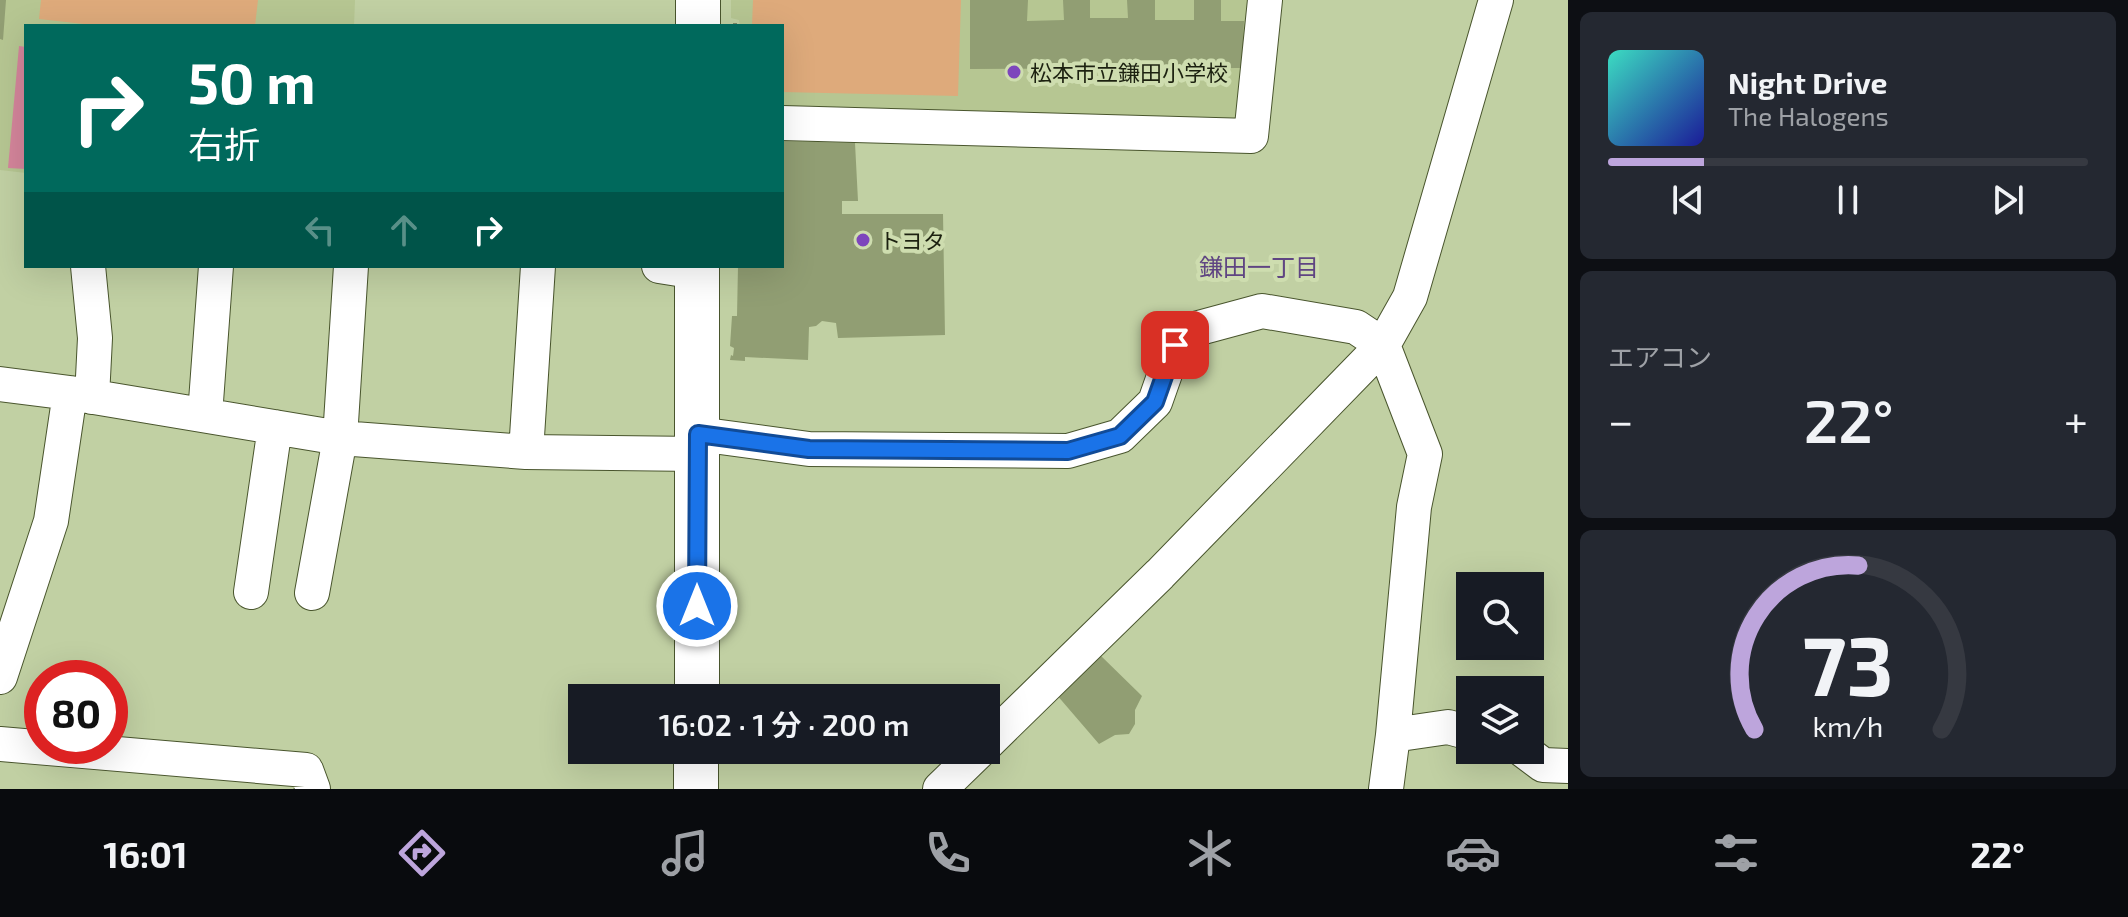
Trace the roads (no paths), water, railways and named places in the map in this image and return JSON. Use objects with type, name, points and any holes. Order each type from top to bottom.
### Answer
[{"type":"highway","points":[[697,24],[698,0]]},
{"type":"highway","points":[[684,268],[698,444],[697,684]]},
{"type":"highway","points":[[696,764],[696,789]]},
{"type":"street","points":[[784,123],[1251,136],[1265,0]]},
{"type":"street","points":[[1000,730],[1160,574],[1383,345],[1410,297],[1496,0]]},
{"type":"street","points":[[0,677],[51,521],[95,338],[88,268]]},
{"type":"street","points":[[205,415],[216,268]]},
{"type":"street","points":[[312,593],[340,438],[351,268]]},
{"type":"street","points":[[526,452],[538,268]]},
{"type":"street","points":[[0,384],[340,438],[526,452],[698,444],[809,449],[1068,451],[1120,436],[1155,402],[1175,345],[1188,331],[1262,311],[1356,327],[1383,345],[1425,454],[1414,507],[1386,789]]},
{"type":"street","points":[[251,592],[275,427]]},
{"type":"street","points":[[1393,735],[1448,727],[1456,729]]},
{"type":"street","points":[[0,744],[309,779]]},
{"type":"street","points":[[940,789],[966,764]]},
{"type":"street","points":[[1542,764],[1568,766]]},
{"type":"place","name":"松本市立鎌田小学校","points":[[1014,72]]},
{"type":"place","name":"トヨタ","points":[[863,240]]},
{"type":"district","name":"鎌田一丁目","points":[[1259,266]]}]
